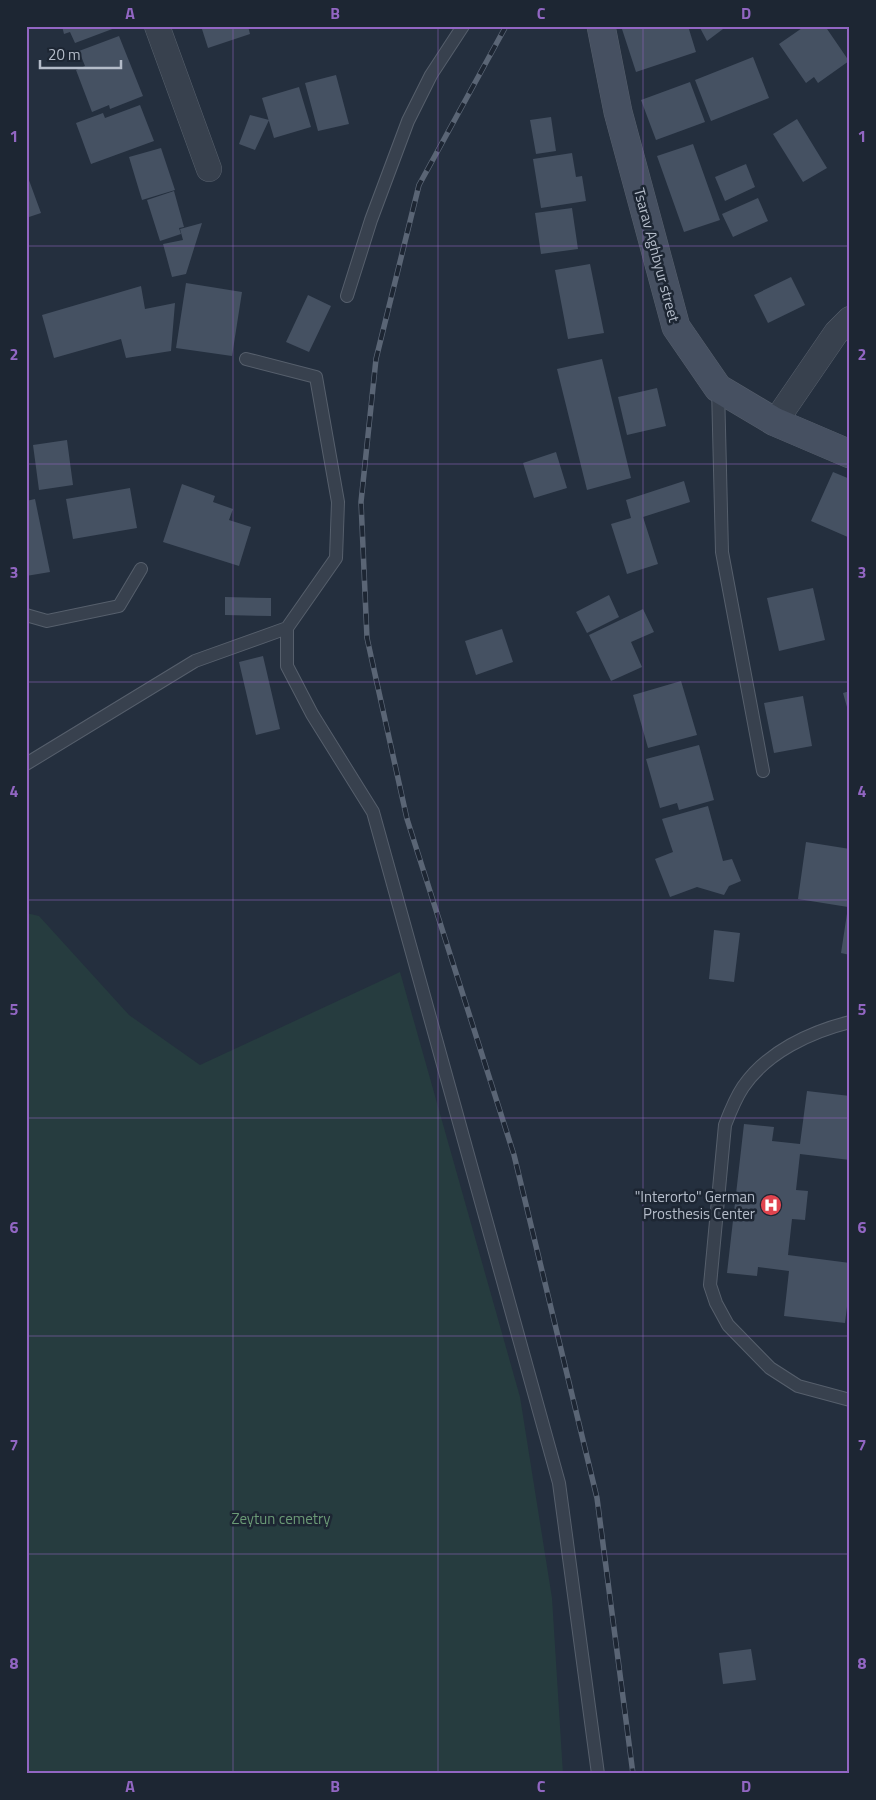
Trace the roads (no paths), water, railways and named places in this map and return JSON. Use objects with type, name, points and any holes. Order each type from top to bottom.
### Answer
[{"type":"main road","name":"Tsarav Aghbyur street","points":[[601,26],[618,112],[676,327],[718,388],[775,422],[850,454]]},
{"type":"street","points":[[157,26],[209,169]]},
{"type":"street","points":[[775,422],[836,333],[850,319]]},
{"type":"lane","points":[[347,296],[371,220],[408,120],[431,75],[464,26]]},
{"type":"lane","points":[[246,359],[316,377],[338,502],[336,558],[287,628],[287,666],[312,714],[373,812],[559,1483],[598,1774]]},
{"type":"lane","points":[[718,388],[722,552],[763,771]]},
{"type":"lane","points":[[26,615],[47,621],[119,606],[141,568]]},
{"type":"lane","points":[[26,764],[195,661],[287,628]]},
{"type":"lane","points":[[850,1022],[827,1028],[789,1046],[766,1062],[744,1086],[734,1103],[725,1126],[710,1286],[716,1303],[728,1324],[770,1368],[798,1386],[850,1400]]},
{"type":"railway","points":[[506,26],[419,185],[376,359],[361,502],[367,638],[407,819],[514,1155],[597,1498],[633,1774]]},
{"type":"place","name":"\"Interorto\" German Prosthesis Center","points":[[771,1205]]},
{"type":"park label","name":"Zeytun cemetry","points":[[281,1518]]}]
